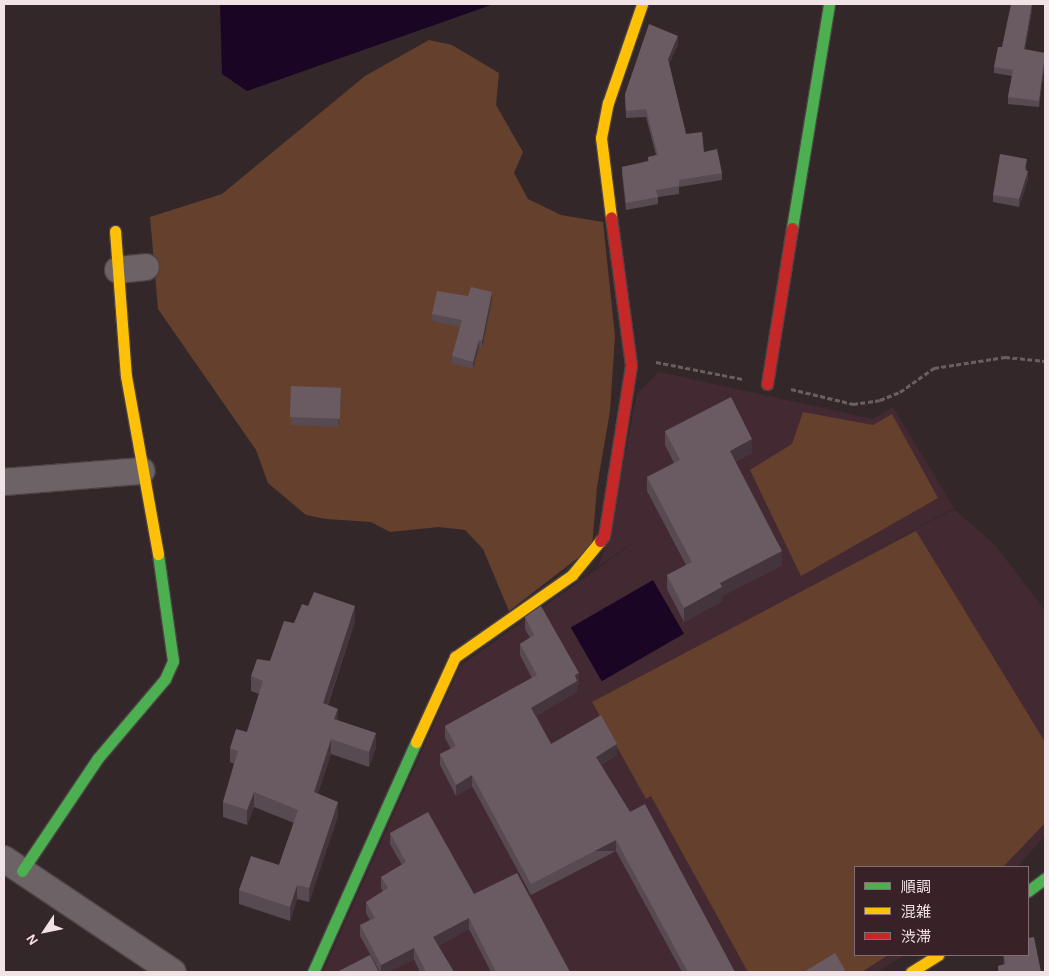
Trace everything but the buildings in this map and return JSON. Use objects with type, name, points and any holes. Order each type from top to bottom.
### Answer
[{"type":"street","points":[[313,972],[455,657],[572,575],[604,536],[631,365],[601,138],[608,103],[642,4]]},
{"type":"street","points":[[767,384],[829,4]]},
{"type":"street","points":[[115,231],[126,376],[171,630],[173,661],[165,679],[98,758],[13,865],[173,972]]},
{"type":"street","points":[[118,270],[146,266]]},
{"type":"street","points":[[4,482],[142,471]]},
{"type":"street","points":[[1029,890],[1045,878]]},
{"type":"street","points":[[912,972],[936,956]]},
{"type":"path","points":[[631,365],[661,362],[853,404],[880,400],[900,392],[934,368],[1004,357],[1045,361]]},
{"type":"shaded area","points":[[220,4],[494,4],[247,91],[222,74]]},
{"type":"shaded area","points":[[429,40],[452,45],[499,73],[496,105],[523,152],[514,173],[528,199],[561,215],[603,222],[615,336],[610,411],[597,487],[592,547],[509,611],[483,549],[465,530],[439,527],[390,532],[371,522],[326,519],[306,515],[268,483],[256,450],[158,309],[150,217],[222,194],[365,76]]},
{"type":"shaded area","points":[[659,372],[873,419],[893,407],[954,508],[871,553],[954,509],[995,545],[1045,610],[1045,836],[1018,866],[854,866],[854,956],[903,956],[877,972],[323,972],[460,666],[637,540],[598,567],[608,539],[637,394]]},
{"type":"shaded area","points":[[803,412],[873,425],[892,414],[938,498],[801,576],[750,470],[792,444]]},
{"type":"shaded area","points":[[916,531],[1045,742],[1045,823],[1004,866],[854,866],[854,956],[886,956],[862,972],[748,972],[651,796],[646,799],[592,702]]},
{"type":"shaded area","points":[[653,580],[684,634],[602,681],[571,628]]},
{"type":"traffic: fast","points":[[792,228],[829,4]]},
{"type":"traffic: fast","points":[[22,871],[98,758],[165,679],[173,661],[158,554]]},
{"type":"traffic: fast","points":[[313,972],[416,742]]},
{"type":"traffic: fast","points":[[1029,890],[1045,878]]},
{"type":"traffic: slow","points":[[611,217],[601,138],[608,103],[642,4]]},
{"type":"traffic: slow","points":[[115,231],[126,376],[158,554]]},
{"type":"traffic: slow","points":[[416,742],[455,657],[572,575],[600,541]]},
{"type":"traffic: slow","points":[[911,972],[936,956]]},
{"type":"traffic: jam","points":[[600,541],[604,536],[631,365],[611,217]]},
{"type":"traffic: jam","points":[[767,384],[792,228]]}]
